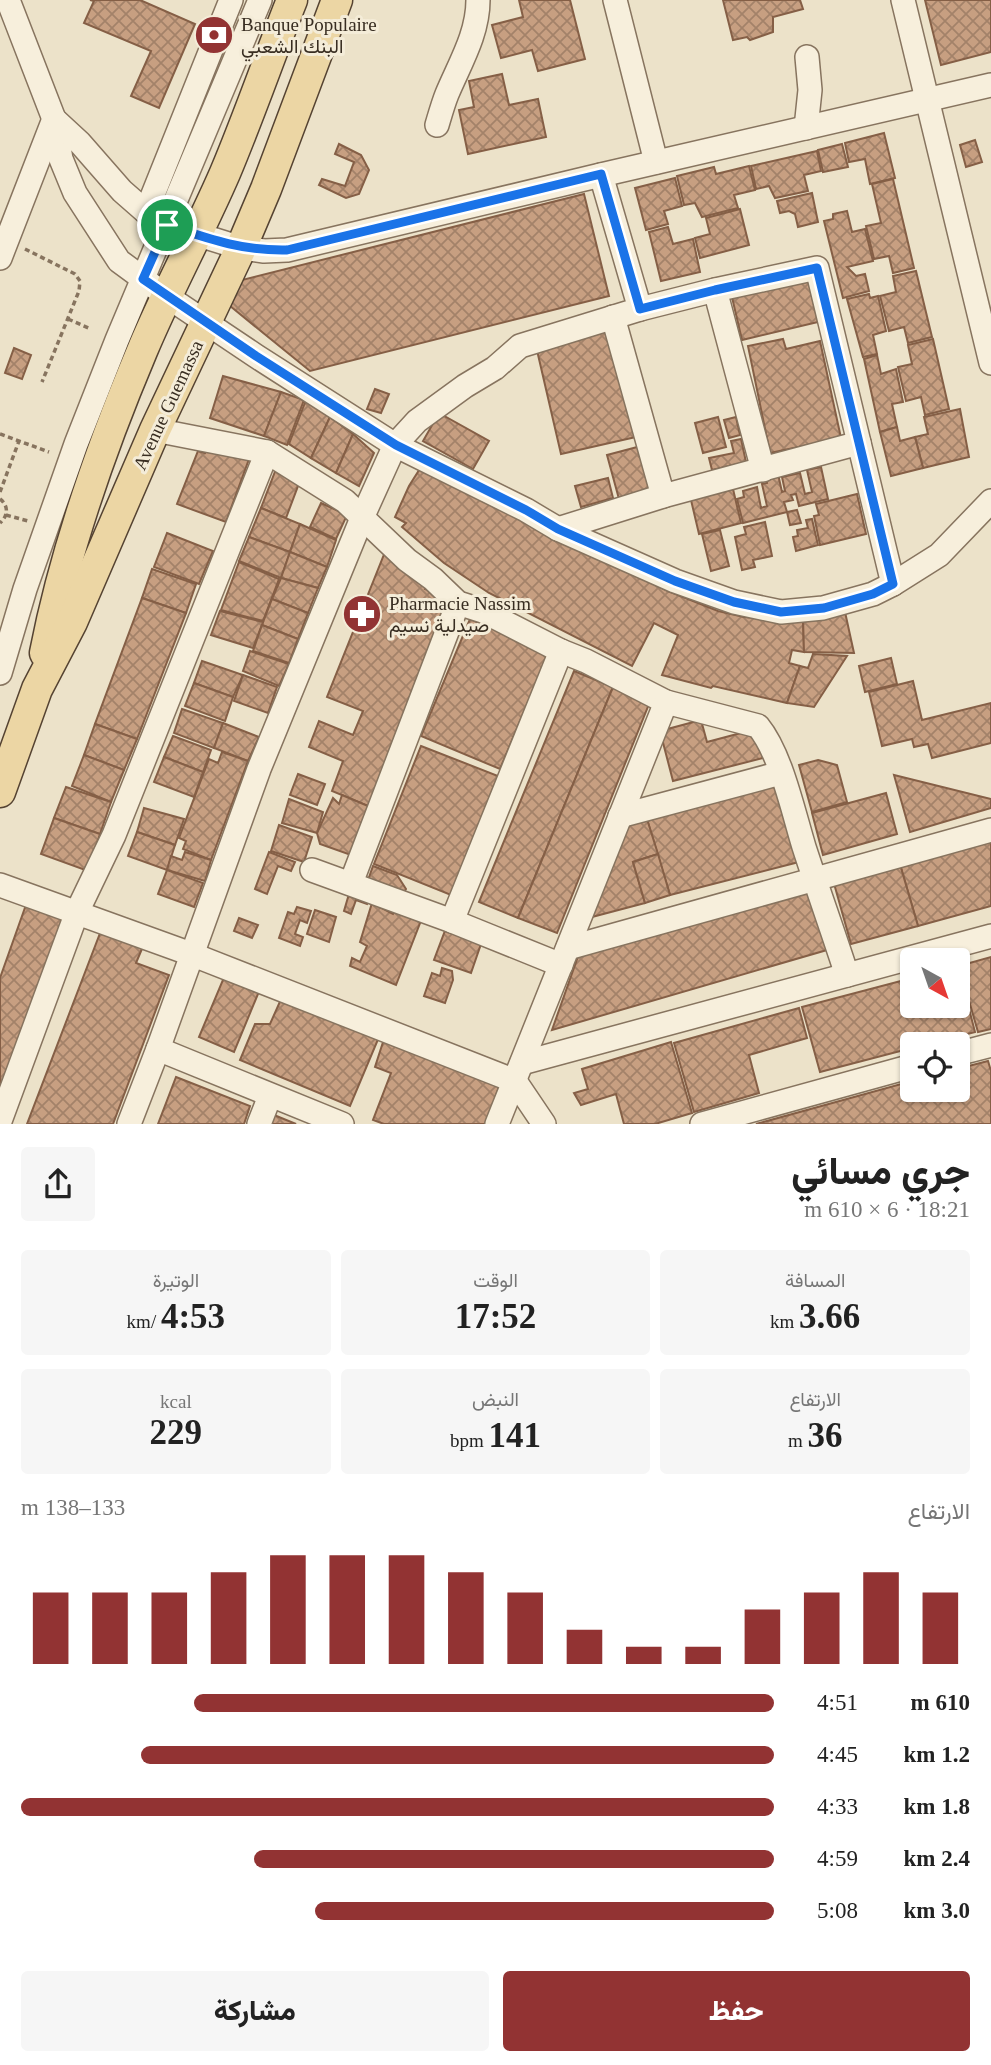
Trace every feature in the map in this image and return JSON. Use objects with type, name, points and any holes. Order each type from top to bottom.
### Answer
[{"type":"main road","name":"Avenue Guemassa","points":[[37,689],[69,553],[95,474],[142,350],[225,172],[292,0]]},
{"type":"main road","name":"Avenue Guemassa","points":[[0,792],[37,689],[72,622],[155,430],[267,189],[337,0]]},
{"type":"street","points":[[8,0],[54,119],[61,159],[75,194],[119,261],[256,356],[396,445],[526,510],[558,529],[675,581],[734,602],[781,612],[824,608],[873,594],[893,584],[939,555],[991,501]]},
{"type":"street","points":[[146,212],[232,0]]},
{"type":"street","points":[[0,673],[25,589],[71,459],[117,340],[260,0]]},
{"type":"street","points":[[437,125],[446,95],[472,36],[478,14],[478,0]]},
{"type":"street","points":[[615,0],[656,162]]},
{"type":"street","points":[[903,0],[991,363]]},
{"type":"street","points":[[806,128],[810,90],[807,57]]},
{"type":"street","points":[[54,119],[80,143],[121,191],[146,212],[167,225],[241,248],[264,251],[287,250],[601,174],[991,85]]},
{"type":"street","points":[[4,249],[54,119]]},
{"type":"street","points":[[601,174],[640,309]]},
{"type":"street","points":[[129,1124],[259,769],[362,518],[396,445],[417,421],[495,368],[520,346],[640,309],[817,268],[893,584]]},
{"type":"street","points":[[715,290],[763,470]]},
{"type":"street","points":[[613,317],[663,496]]},
{"type":"street","points":[[155,430],[267,452],[345,501],[458,603],[483,611],[666,702],[758,726],[764,733],[781,773],[847,975]]},
{"type":"street","points":[[558,529],[663,496],[859,443]]},
{"type":"street","points":[[0,1122],[77,912],[114,835],[267,452]]},
{"type":"street","points":[[351,883],[458,603]]},
{"type":"street","points":[[452,921],[561,651]]},
{"type":"street","points":[[497,1124],[666,702]]},
{"type":"street","points":[[620,817],[781,773]]},
{"type":"street","points":[[312,870],[452,921],[564,956],[814,879],[991,830]]},
{"type":"street","points":[[0,885],[518,1072],[847,975],[991,936]]},
{"type":"street","points":[[970,1051],[991,1045]]},
{"type":"street","points":[[158,1049],[342,1124]]},
{"type":"street","points":[[702,1124],[900,1069]]},
{"type":"street","points":[[518,1072],[544,1124]]},
{"type":"street","points":[[259,1124],[270,1096]]},
{"type":"path","points":[[4,249],[78,277],[80,286],[42,382]]},
{"type":"path","points":[[68,319],[92,329]]},
{"type":"path","points":[[0,435],[71,459]]},
{"type":"path","points":[[0,492],[19,441]]},
{"type":"path","points":[[0,499],[7,510],[0,523]]},
{"type":"building","points":[[90,0],[140,0],[195,24],[159,108],[131,96],[151,51],[84,23],[94,1]]},
{"type":"building","points":[[519,0],[570,0],[585,59],[538,71],[532,50],[501,58],[492,25],[523,17]]},
{"type":"building","points":[[723,0],[800,0],[803,9],[773,17],[773,32],[750,40],[747,37],[733,40]]},
{"type":"building","points":[[925,0],[991,0],[991,52],[941,65]]},
{"type":"building","points":[[502,74],[509,105],[538,99],[546,137],[468,154],[459,110],[474,107],[469,81]]},
{"type":"building","points":[[884,133],[895,178],[870,184],[865,159],[849,162],[845,143]]},
{"type":"building","points":[[975,140],[982,162],[966,167],[960,145]]},
{"type":"building","points":[[339,144],[361,155],[369,170],[359,194],[346,198],[319,185],[322,179],[345,186],[354,162],[335,154]]},
{"type":"building","points":[[842,144],[848,167],[823,172],[818,150]]},
{"type":"building","points":[[817,151],[821,171],[804,175],[808,191],[775,198],[769,186],[756,189],[751,166]]},
{"type":"building","points":[[749,166],[755,190],[734,195],[738,208],[702,217],[695,203],[684,205],[677,176],[714,167],[716,174]]},
{"type":"building","points":[[675,178],[682,206],[664,211],[668,224],[646,230],[635,188]]},
{"type":"building","points":[[893,179],[914,268],[893,273],[889,256],[874,259],[866,226],[881,223],[872,184]]},
{"type":"building","points":[[812,193],[818,222],[798,227],[795,214],[789,211],[780,213],[777,201]]},
{"type":"building","points":[[584,194],[609,296],[310,371],[230,306],[238,281]]},
{"type":"building","points":[[740,209],[749,245],[700,258],[695,238],[710,234],[706,218]]},
{"type":"building","points":[[847,211],[852,232],[865,229],[873,261],[847,267],[856,276],[865,274],[869,291],[843,298],[824,221],[833,219],[833,214]]},
{"type":"building","points":[[668,227],[673,244],[693,239],[700,272],[661,281],[649,232]]},
{"type":"building","points":[[916,271],[932,337],[908,343],[904,327],[889,331],[880,296],[896,292],[893,276]]},
{"type":"building","points":[[807,275],[818,322],[742,340],[731,293]]},
{"type":"building","points":[[869,294],[870,298],[878,296],[886,331],[873,335],[877,354],[863,357],[847,299]]},
{"type":"building","points":[[612,329],[636,437],[561,454],[536,346]]},
{"type":"building","points":[[783,339],[786,349],[820,341],[841,438],[770,453],[748,346]]},
{"type":"building","points":[[933,339],[949,409],[925,415],[921,397],[906,401],[898,367],[912,364],[908,345]]},
{"type":"building","points":[[14,348],[31,355],[22,379],[5,373]]},
{"type":"building","points":[[877,355],[881,374],[896,369],[903,402],[892,404],[897,427],[880,432],[864,359]]},
{"type":"building","points":[[223,376],[281,392],[264,436],[210,418]]},
{"type":"building","points":[[375,389],[389,394],[381,413],[367,409]]},
{"type":"building","points":[[281,392],[304,400],[287,445],[264,436]]},
{"type":"building","points":[[306,400],[330,417],[311,458],[289,444]]},
{"type":"building","points":[[960,409],[969,457],[923,468],[915,437],[928,434],[924,417]]},
{"type":"building","points":[[439,413],[489,441],[473,469],[423,441]]},
{"type":"building","points":[[330,417],[353,434],[336,473],[311,458]]},
{"type":"building","points":[[718,417],[726,447],[703,453],[695,423]]},
{"type":"building","points":[[736,417],[740,435],[729,438],[724,420]]},
{"type":"building","points":[[897,427],[900,441],[915,437],[923,468],[891,476],[880,432]]},
{"type":"building","points":[[353,434],[374,453],[359,486],[336,473]]},
{"type":"building","points":[[741,439],[746,462],[712,470],[709,458],[734,453],[731,441]]},
{"type":"building","points":[[208,444],[249,459],[226,522],[177,504],[198,451],[205,453]]},
{"type":"building","points":[[641,446],[652,489],[619,499],[607,455]]},
{"type":"building","points":[[421,467],[668,591],[718,611],[744,617],[780,620],[803,618],[804,652],[792,650],[789,663],[800,666],[787,703],[662,675],[678,635],[654,623],[632,666],[489,593],[444,563],[402,527],[406,523],[395,517]]},
{"type":"building","points":[[821,467],[828,499],[799,506],[796,494],[791,495],[793,500],[784,502],[787,512],[743,523],[737,499],[744,497],[743,491],[757,487],[761,508],[767,506],[762,484],[767,483],[766,477],[778,474],[782,492],[785,491],[782,477],[800,473],[805,494],[812,492],[807,470]]},
{"type":"building","points":[[276,469],[301,478],[286,518],[261,508]]},
{"type":"building","points":[[608,478],[613,498],[581,507],[575,486]]},
{"type":"building","points":[[733,489],[741,523],[699,534],[691,500]]},
{"type":"building","points":[[857,494],[866,534],[820,545],[814,516],[819,515],[816,504]]},
{"type":"building","points":[[321,503],[347,515],[336,539],[310,527]]},
{"type":"building","points":[[261,508],[300,524],[290,552],[249,537]]},
{"type":"building","points":[[797,510],[801,523],[790,525],[787,512]]},
{"type":"building","points":[[812,519],[818,545],[796,551],[793,537],[798,536],[797,530],[808,528],[806,520]]},
{"type":"building","points":[[765,522],[772,556],[753,560],[755,567],[742,570],[735,537],[746,534],[744,527]]},
{"type":"building","points":[[300,524],[336,540],[327,567],[290,552]]},
{"type":"building","points":[[720,530],[729,566],[711,571],[702,534]]},
{"type":"building","points":[[167,533],[213,551],[199,584],[154,567]]},
{"type":"building","points":[[249,537],[290,552],[281,578],[239,561]]},
{"type":"building","points":[[290,552],[327,567],[318,588],[281,578]]},
{"type":"building","points":[[385,552],[428,581],[425,589],[451,599],[368,806],[332,791],[343,761],[309,747],[319,721],[353,735],[363,711],[327,697]]},
{"type":"building","points":[[239,562],[279,579],[263,621],[221,610]]},
{"type":"building","points":[[152,569],[196,584],[186,613],[142,598]]},
{"type":"building","points":[[281,578],[318,588],[308,613],[272,599]]},
{"type":"building","points":[[142,598],[186,613],[137,739],[95,724]]},
{"type":"building","points":[[272,599],[308,613],[298,639],[262,625]]},
{"type":"building","points":[[220,611],[263,622],[253,648],[211,635]]},
{"type":"building","points":[[845,612],[854,653],[804,652],[803,618]]},
{"type":"building","points":[[470,619],[549,652],[500,769],[421,736]]},
{"type":"building","points":[[262,625],[298,639],[289,663],[253,651]]},
{"type":"building","points":[[250,651],[289,664],[279,686],[243,671]]},
{"type":"building","points":[[813,654],[847,656],[814,707],[787,703],[800,666],[808,668]]},
{"type":"building","points":[[891,658],[897,684],[865,692],[859,666]]},
{"type":"building","points":[[202,661],[243,675],[233,697],[194,683]]},
{"type":"building","points":[[574,671],[613,687],[518,918],[479,902]]},
{"type":"building","points":[[243,675],[277,687],[268,713],[234,701]]},
{"type":"building","points":[[913,681],[922,720],[991,703],[991,743],[932,758],[928,744],[914,747],[912,739],[882,746],[869,692]]},
{"type":"building","points":[[194,683],[233,697],[225,721],[185,706]]},
{"type":"building","points":[[613,687],[649,704],[557,933],[518,918]]},
{"type":"building","points":[[182,709],[223,723],[214,748],[174,733]]},
{"type":"building","points":[[701,720],[707,742],[756,729],[763,758],[673,781],[660,731]]},
{"type":"building","points":[[223,723],[259,737],[248,761],[214,748]]},
{"type":"building","points":[[95,724],[137,739],[124,770],[84,755]]},
{"type":"building","points":[[173,736],[211,750],[203,772],[164,757]]},
{"type":"building","points":[[421,746],[498,776],[451,895],[374,864]]},
{"type":"building","points":[[222,752],[248,761],[211,860],[183,849],[186,841],[179,838],[209,759],[218,763]]},
{"type":"building","points":[[84,755],[124,770],[111,802],[72,786]]},
{"type":"building","points":[[164,757],[203,772],[194,797],[154,782]]},
{"type":"building","points":[[818,760],[837,765],[847,802],[812,812],[799,765]]},
{"type":"building","points":[[298,774],[325,784],[317,805],[290,795]]},
{"type":"building","points":[[894,775],[991,799],[991,808],[910,832]]},
{"type":"building","points":[[774,783],[799,862],[670,895],[646,816]]},
{"type":"building","points":[[66,787],[111,802],[100,834],[54,818]]},
{"type":"building","points":[[886,793],[897,834],[823,855],[812,813]]},
{"type":"building","points":[[342,795],[368,806],[351,855],[320,844],[317,833],[333,798],[339,804]]},
{"type":"building","points":[[289,799],[323,812],[317,833],[282,823]]},
{"type":"building","points":[[144,808],[184,819],[175,845],[137,832]]},
{"type":"building","points":[[646,816],[658,854],[633,862],[645,903],[592,917],[628,822]]},
{"type":"building","points":[[54,818],[100,834],[88,871],[41,854]]},
{"type":"building","points":[[279,825],[312,837],[304,862],[271,851]]},
{"type":"building","points":[[137,832],[175,845],[167,870],[128,856]]},
{"type":"building","points":[[991,837],[991,906],[918,926],[899,861]]},
{"type":"building","points":[[185,852],[211,860],[205,881],[167,870],[171,856],[182,860]]},
{"type":"building","points":[[269,852],[295,862],[291,871],[278,866],[267,894],[255,889]]},
{"type":"building","points":[[658,854],[670,895],[645,903],[633,862]]},
{"type":"building","points":[[899,861],[918,926],[851,944],[833,880]]},
{"type":"building","points":[[373,866],[397,875],[406,889],[402,895],[367,883]]},
{"type":"building","points":[[167,870],[203,883],[194,907],[158,894]]},
{"type":"building","points":[[351,887],[370,895],[367,904],[356,900],[351,914],[344,911]]},
{"type":"building","points":[[809,887],[827,950],[552,1030],[581,948]]},
{"type":"building","points":[[27,902],[69,917],[0,1109],[0,978]]},
{"type":"building","points":[[372,903],[393,914],[397,908],[422,918],[396,985],[350,966],[352,958],[360,962],[367,946],[360,942]]},
{"type":"building","points":[[297,907],[311,911],[307,923],[300,920],[295,934],[303,937],[300,946],[279,938],[288,912],[294,914]]},
{"type":"building","points":[[315,910],[336,917],[329,942],[307,934]]},
{"type":"building","points":[[239,918],[258,925],[252,938],[234,931]]},
{"type":"building","points":[[102,928],[144,944],[136,963],[169,975],[113,1124],[27,1124]]},
{"type":"building","points":[[446,928],[482,941],[471,973],[434,960]]},
{"type":"building","points":[[991,957],[991,1029],[978,1032],[970,1004],[970,963]]},
{"type":"building","points":[[442,968],[452,971],[453,980],[445,1003],[424,996],[432,973],[440,976]]},
{"type":"building","points":[[225,975],[260,989],[234,1052],[199,1037]]},
{"type":"building","points":[[900,981],[900,1018],[970,1018],[970,1013],[975,1032],[900,1032],[900,1051],[820,1072],[802,1007]]},
{"type":"building","points":[[282,997],[379,1037],[350,1106],[240,1060],[255,1024],[270,1024]]},
{"type":"building","points":[[799,1008],[807,1038],[749,1055],[759,1093],[694,1112],[674,1043]]},
{"type":"building","points":[[384,1039],[501,1081],[486,1124],[384,1124],[373,1120],[391,1073],[375,1067]]},
{"type":"building","points":[[671,1042],[692,1113],[655,1124],[624,1124],[616,1094],[581,1105],[574,1093],[588,1089],[582,1069]]},
{"type":"building","points":[[988,1061],[991,1071],[991,1124],[756,1124],[900,1084],[900,1102],[970,1102],[970,1066]]},
{"type":"building","points":[[176,1077],[250,1106],[244,1124],[158,1124]]},
{"type":"building","points":[[274,1115],[296,1124],[271,1124]]},
{"type":"place","name":"Banque Populaire البنك الشعبي","points":[[214,35]]},
{"type":"place","name":"Pharmacie Nassim صيدلية نسيم","points":[[362,614]]},
{"type":"route","points":[[601,174],[640,309],[817,268],[893,584],[873,594],[824,608],[781,612],[734,602],[675,581],[558,529],[526,510],[396,445],[256,356],[143,279],[167,225],[241,248],[287,250],[601,174]]}]
